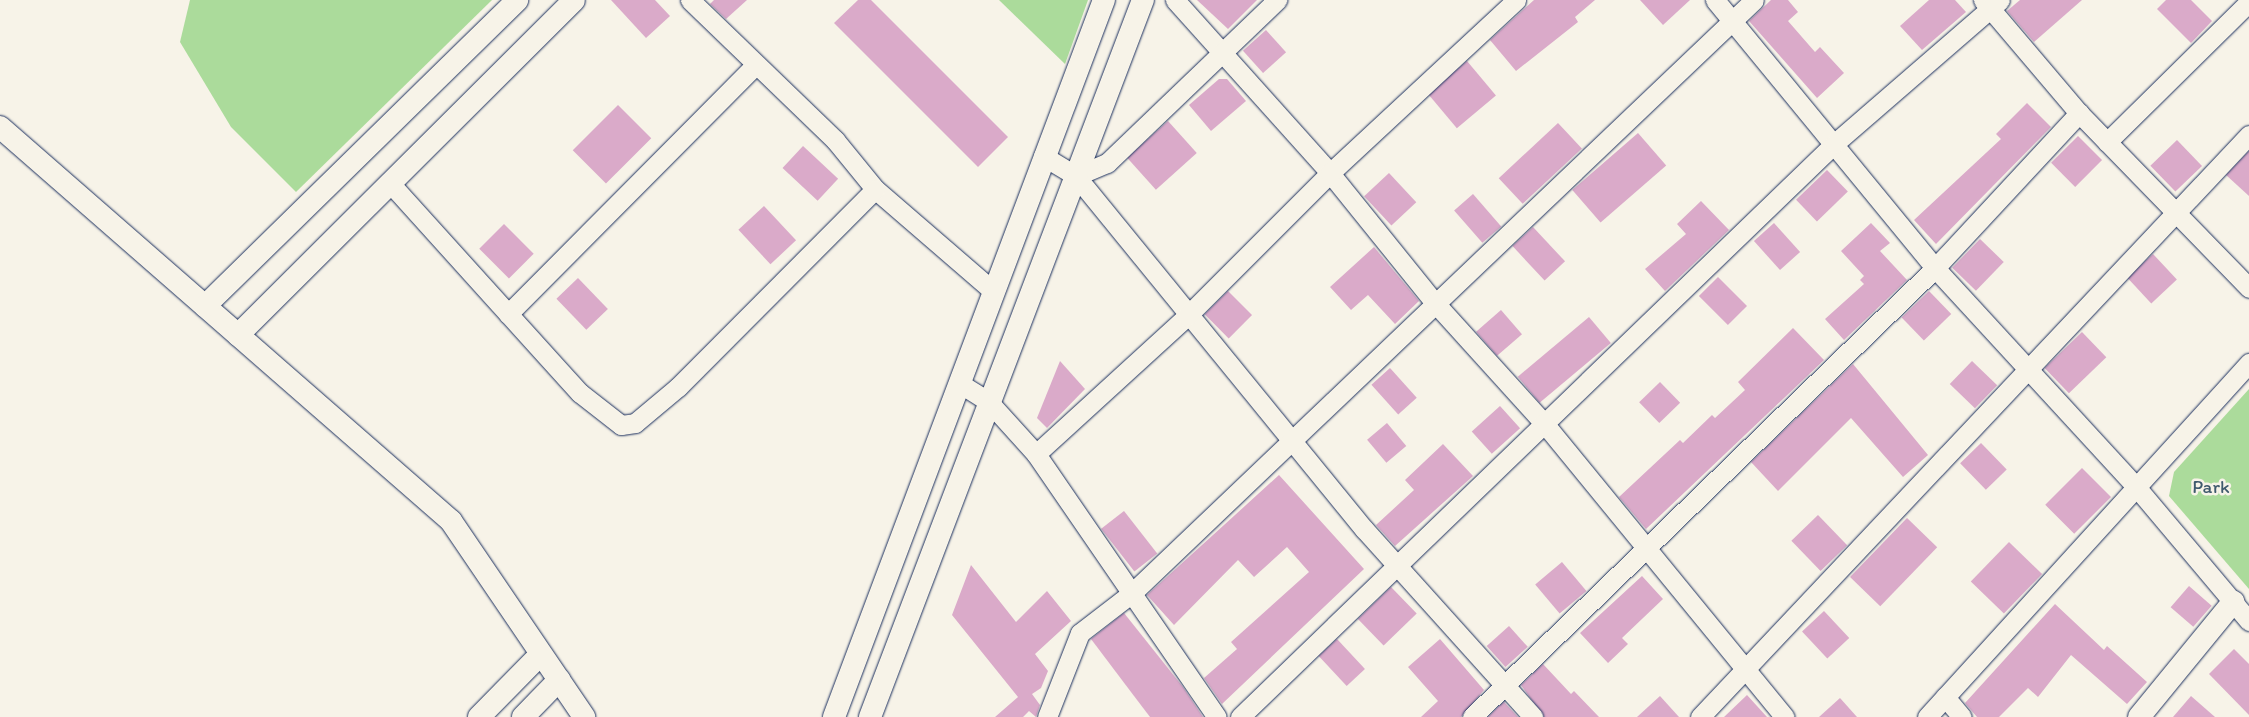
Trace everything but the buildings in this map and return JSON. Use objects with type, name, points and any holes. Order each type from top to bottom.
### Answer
[{"type":"street","points":[[205,306],[517,0]]},
{"type":"street","points":[[238,335],[574,0]]},
{"type":"street","points":[[690,0],[755,65],[835,140],[875,189],[993,290]]},
{"type":"street","points":[[834,717],[1043,156],[1104,0]]},
{"type":"street","points":[[870,717],[1143,0]]},
{"type":"street","points":[[1175,0],[1224,51],[1330,173],[1435,303],[1544,423],[1786,717]]},
{"type":"street","points":[[1076,176],[1107,164],[1277,0]]},
{"type":"street","points":[[1036,454],[1187,316],[1330,173],[1516,0]]},
{"type":"street","points":[[1715,0],[1835,143],[1935,268],[2029,373],[2137,488],[2249,621]]},
{"type":"street","points":[[1046,717],[1080,633],[1132,593],[1290,438],[1754,0]]},
{"type":"street","points":[[2107,142],[2249,2]]},
{"type":"street","points":[[1240,717],[1835,143],[1991,3],[2079,113],[2172,212],[2249,288]]},
{"type":"street","points":[[508,314],[755,65]]},
{"type":"street","points":[[1472,717],[1649,549],[1935,268],[2079,113]]},
{"type":"street","points":[[0,127],[451,521],[584,717]]},
{"type":"street","points":[[1700,717],[2029,373],[2172,212],[2249,135]]},
{"type":"street","points":[[1043,156],[1076,176],[1187,316],[1397,565],[1532,717]]},
{"type":"street","points":[[390,183],[580,393],[621,425],[635,423],[678,388],[875,189]]},
{"type":"street","points":[[1927,717],[2249,363]]},
{"type":"street","points":[[959,383],[989,402],[1036,454],[1217,717]]},
{"type":"street","points":[[2142,716],[2233,602]]},
{"type":"street","points":[[479,717],[541,654]]},
{"type":"street","points":[[523,717],[559,680]]},
{"type":"street","points":[[1945,697],[1962,717]]},
{"type":"green space","points":[[190,0],[492,0],[296,192],[231,127],[180,42]]},
{"type":"green space","points":[[999,0],[1088,0],[1065,64]]},
{"type":"green space","name":"Park","points":[[2249,389],[2249,589],[2169,496],[2174,472]]}]
